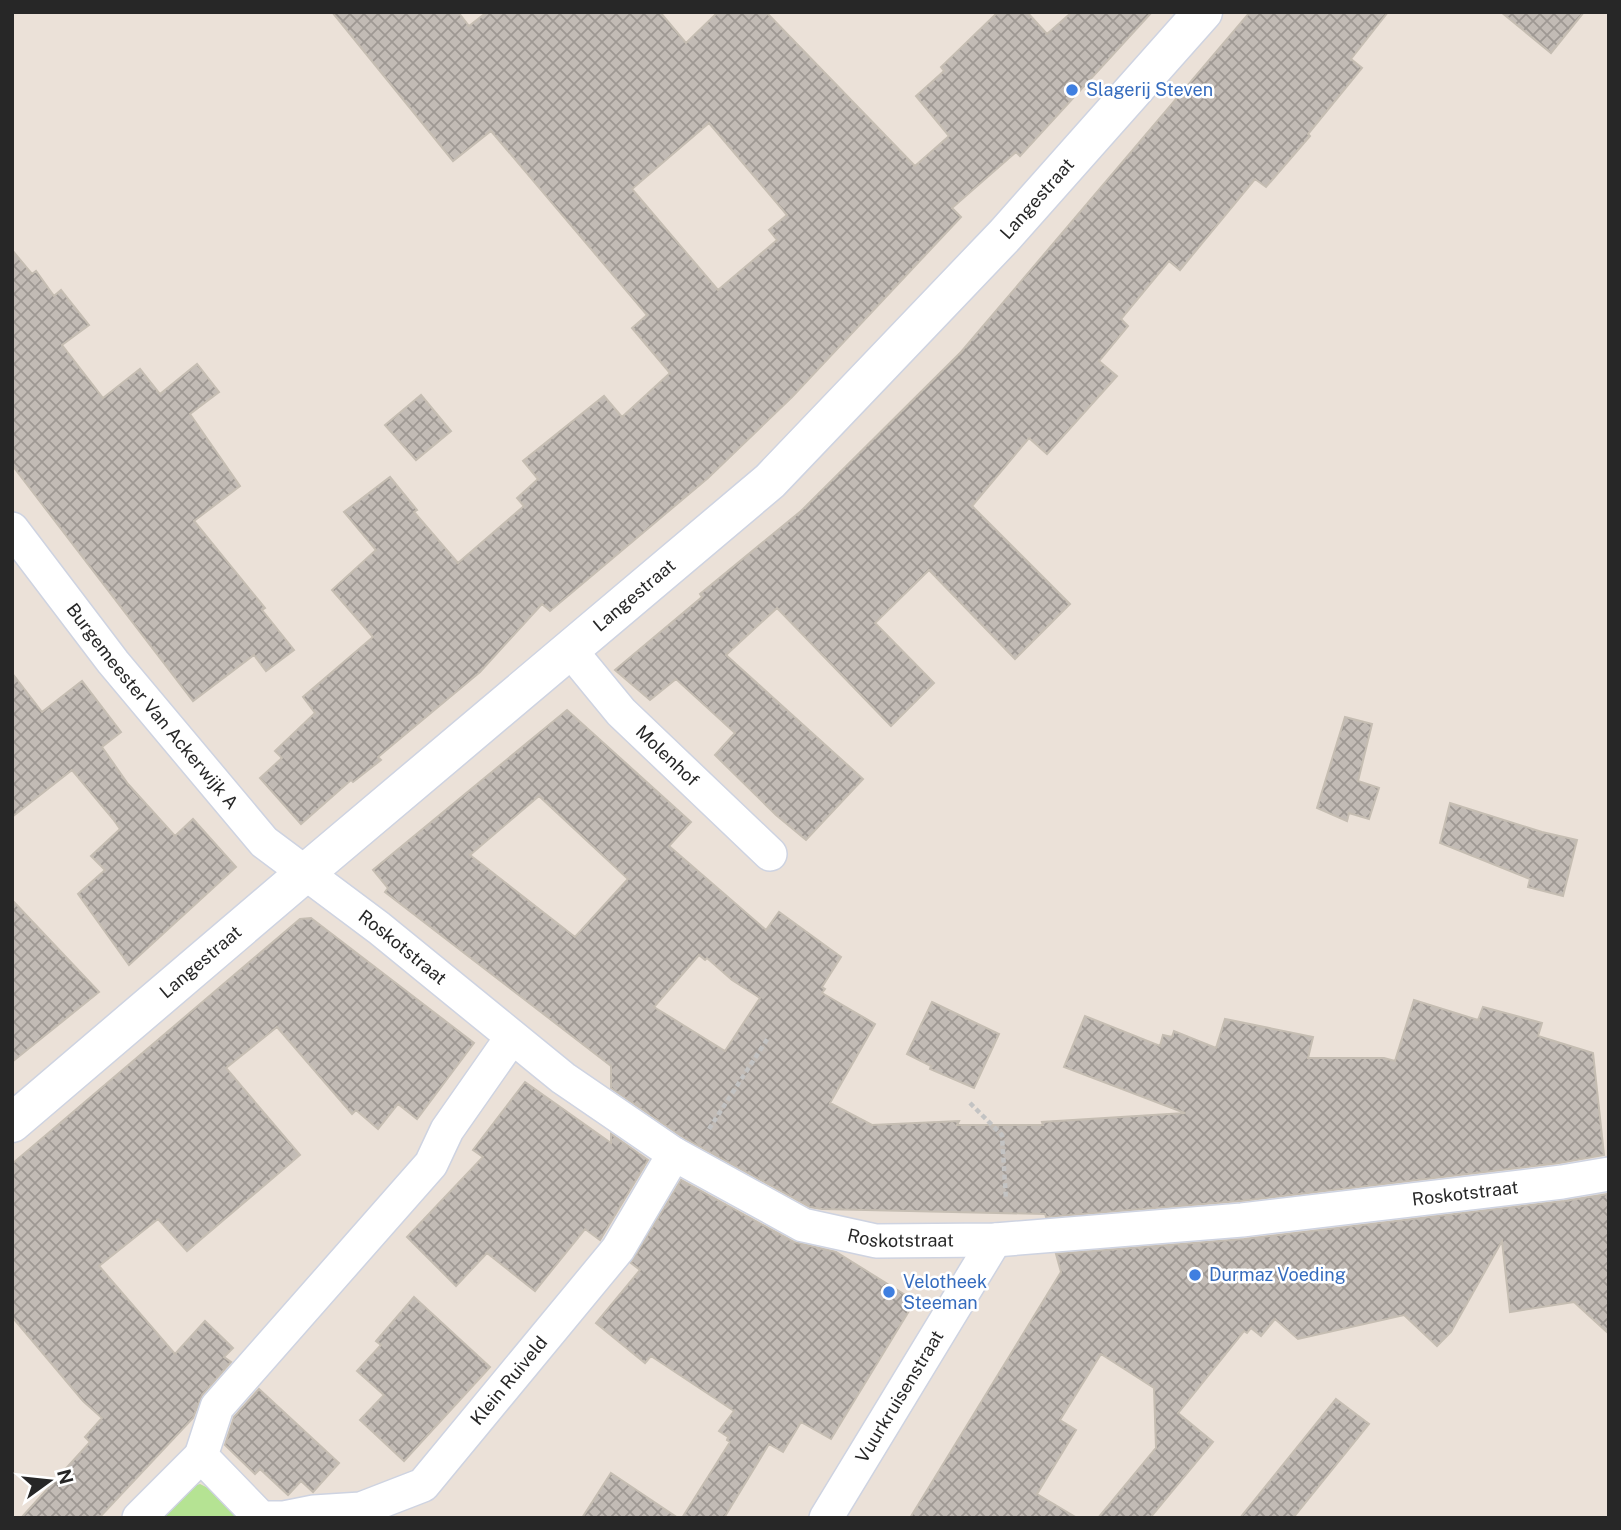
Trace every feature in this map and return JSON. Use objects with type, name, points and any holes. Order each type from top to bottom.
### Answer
[{"type":"street","name":"Langestraat","points":[[12,1123],[770,481],[1005,235],[1203,12]]},
{"type":"street","name":"Burgemeester Van Ackerwijk A","points":[[12,529],[113,662],[255,832],[304,873]]},
{"type":"street","name":"Molenhof","points":[[570,650],[621,712],[770,854]]},
{"type":"street","name":"Roskotstraat","points":[[304,873],[379,928],[563,1077],[683,1159],[803,1225],[876,1241],[1002,1240],[1242,1220],[1609,1174]]},
{"type":"street","points":[[139,1518],[201,1456],[217,1407],[431,1164],[447,1130],[512,1037]]},
{"type":"street","name":"Klein Ruiveld","points":[[201,1456],[261,1518],[361,1509],[424,1485],[618,1248],[683,1159]]},
{"type":"street","name":"Vuurkruisenstraat","points":[[826,1518],[1002,1240]]},
{"type":"path","points":[[683,1159],[702,1141],[768,1038]]},
{"type":"path","points":[[970,1103],[1002,1135],[1002,1240]]},
{"type":"green space","points":[[200,1484],[210,1489],[239,1518],[157,1518],[184,1489]]},
{"type":"building","points":[[332,12],[458,12],[469,26],[487,12],[660,12],[686,43],[718,12],[766,12],[915,166],[949,136],[916,96],[944,71],[941,67],[998,12],[1027,12],[1047,34],[1072,12],[1152,12],[1020,156],[1016,152],[952,208],[961,217],[792,397],[708,478],[550,611],[542,604],[480,672],[378,757],[381,760],[353,782],[351,780],[301,824],[260,778],[282,758],[275,751],[315,713],[303,697],[373,637],[332,590],[376,550],[344,512],[390,477],[417,510],[414,512],[458,563],[524,506],[517,498],[538,479],[523,461],[604,396],[622,417],[670,373],[632,328],[647,315],[491,131],[453,161]],"holes":[[[709,123],[787,215],[769,230],[777,240],[718,290],[632,189]]]},
{"type":"building","points":[[1250,12],[1388,12],[1351,59],[1362,68],[1308,134],[1310,136],[1266,187],[1255,179],[1180,270],[1169,261],[1121,319],[1128,326],[1099,361],[1117,376],[1047,454],[1029,438],[972,506],[1070,604],[1015,659],[929,570],[875,623],[934,683],[891,726],[777,608],[726,655],[863,779],[806,840],[776,815],[715,755],[735,733],[676,679],[650,700],[615,670],[702,597],[700,594],[801,511],[961,352]]},
{"type":"building","points":[[1501,12],[1584,12],[1551,53]]},
{"type":"building","points":[[12,250],[32,274],[36,271],[54,296],[61,290],[89,325],[62,345],[103,398],[140,369],[160,394],[197,364],[219,392],[190,414],[240,486],[194,521],[265,608],[262,610],[294,650],[266,671],[254,655],[193,701],[12,465]]},
{"type":"building","points":[[421,395],[451,431],[416,460],[385,425]]},
{"type":"building","points":[[12,673],[42,712],[82,681],[121,732],[102,747],[128,784],[175,836],[193,819],[236,867],[129,965],[78,894],[105,870],[91,856],[120,829],[113,819],[72,770],[12,817]]},
{"type":"building","points":[[567,710],[691,822],[669,846],[766,930],[779,912],[841,957],[822,987],[825,989],[822,993],[875,1024],[830,1103],[872,1125],[959,1121],[957,1125],[1043,1125],[1042,1122],[1185,1113],[1064,1067],[1085,1016],[1160,1046],[1163,1035],[1172,1037],[1174,1031],[1216,1048],[1225,1019],[1313,1037],[1308,1058],[1384,1058],[1395,1061],[1414,1000],[1478,1020],[1483,1007],[1542,1023],[1538,1036],[1593,1053],[1604,1155],[1559,1163],[1240,1201],[1046,1217],[1045,1214],[810,1207],[684,1138],[611,1088],[611,1066],[385,892],[388,888],[373,870]],"holes":[[[539,796],[628,879],[575,937],[470,855]],[[699,955],[705,960],[707,958],[732,980],[760,998],[725,1051],[654,1007]]]},
{"type":"building","points":[[1345,717],[1372,724],[1358,781],[1379,788],[1369,819],[1349,813],[1347,821],[1317,808]]},
{"type":"building","points":[[1450,803],[1542,832],[1577,840],[1563,896],[1528,887],[1530,879],[1440,843]]},
{"type":"building","points":[[12,900],[99,992],[12,1062]]},
{"type":"building","points":[[311,918],[474,1043],[417,1119],[398,1104],[378,1129],[356,1110],[352,1114],[277,1027],[226,1068],[300,1155],[187,1251],[158,1219],[99,1266],[175,1354],[205,1321],[233,1348],[224,1357],[231,1362],[202,1395],[193,1418],[99,1518],[21,1518],[90,1442],[85,1437],[102,1418],[83,1401],[12,1317],[12,1164],[300,919]]},
{"type":"building","points":[[932,1002],[999,1034],[974,1088],[930,1069],[931,1066],[907,1054]]},
{"type":"building","points":[[525,1082],[611,1143],[611,1134],[648,1160],[600,1240],[585,1229],[535,1291],[487,1253],[456,1286],[407,1237],[483,1157],[473,1150]]},
{"type":"building","points":[[681,1180],[794,1242],[836,1252],[915,1301],[831,1439],[801,1422],[783,1452],[769,1444],[724,1518],[682,1518],[730,1442],[728,1437],[719,1431],[734,1411],[651,1356],[645,1363],[596,1323],[640,1270],[631,1263]]},
{"type":"building","points":[[1608,1194],[1609,1334],[1574,1302],[1510,1312],[1502,1241],[1451,1332],[1437,1346],[1404,1315],[1298,1339],[1275,1319],[1261,1336],[1251,1328],[1247,1333],[1244,1331],[1178,1413],[1213,1442],[1150,1518],[1098,1518],[1156,1448],[1154,1388],[1101,1354],[1060,1420],[1076,1430],[1037,1494],[1077,1518],[910,1518],[1061,1272],[1056,1254],[1244,1239]]},
{"type":"building","points":[[414,1297],[490,1367],[404,1461],[360,1420],[384,1395],[357,1371],[381,1345],[376,1341]]},
{"type":"building","points":[[259,1389],[339,1463],[313,1492],[301,1481],[288,1495],[260,1469],[255,1474],[225,1445],[234,1417]]},
{"type":"building","points":[[1336,1399],[1369,1424],[1293,1518],[1240,1518]]},
{"type":"building","points":[[611,1473],[678,1518],[582,1518]]},
{"type":"place","name":"Slagerij Steven","points":[[1072,90]]},
{"type":"place","name":"Durmaz Voeding","points":[[1195,1275]]},
{"type":"place","name":"Velotheek Steeman","points":[[889,1292]]}]
